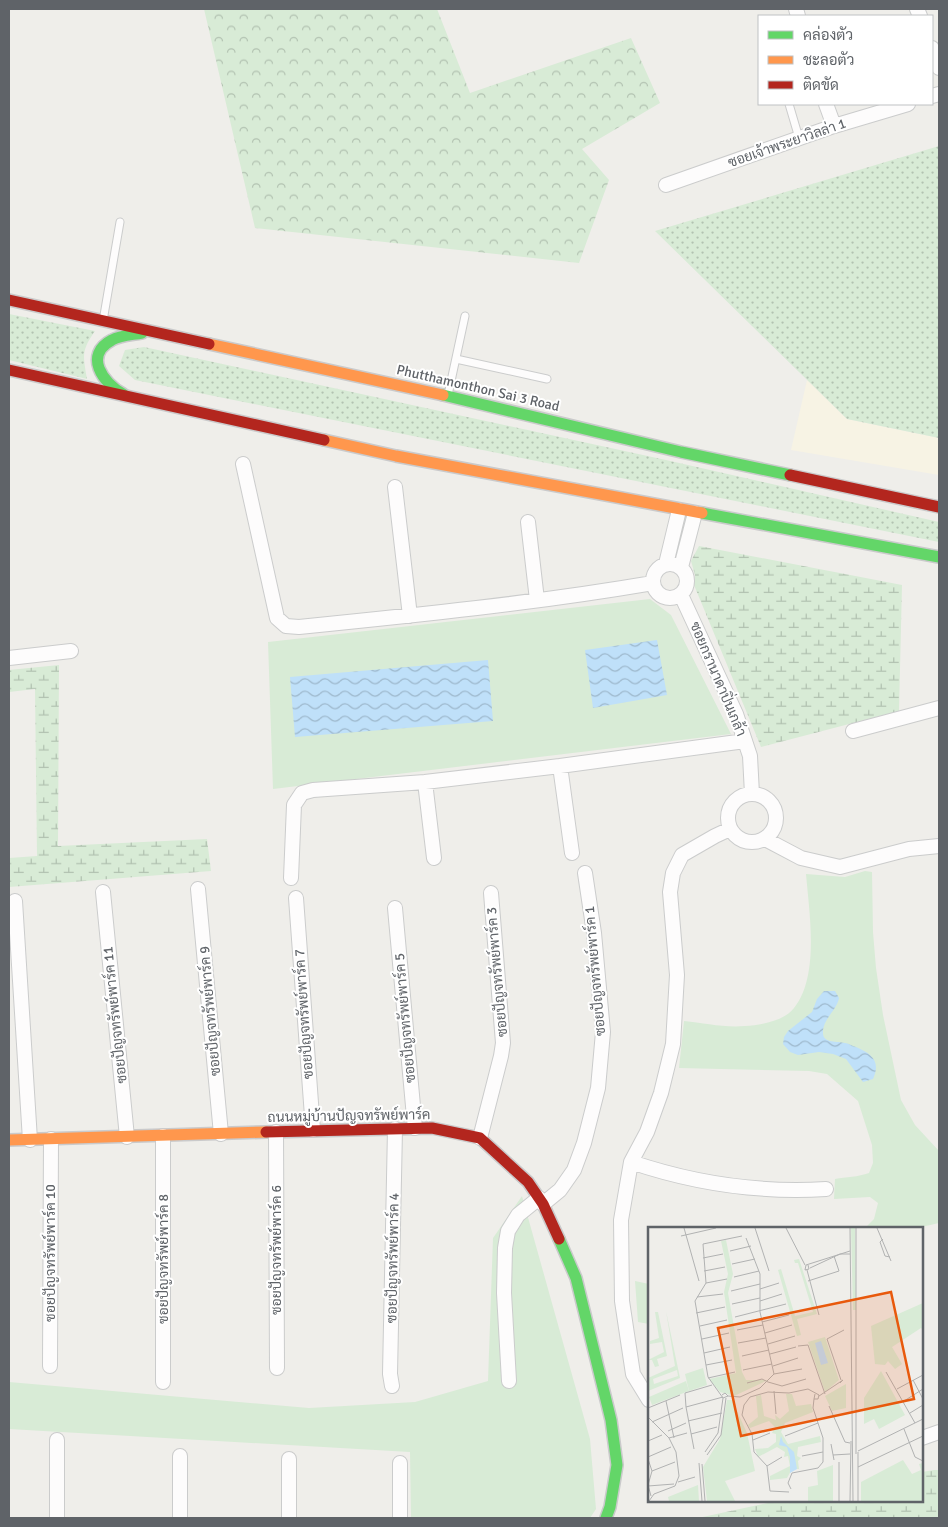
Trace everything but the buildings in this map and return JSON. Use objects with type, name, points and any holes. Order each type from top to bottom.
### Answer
[{"type":"main road","name":"Phutthamonthon Sai 3 Road","points":[[9,300],[448,396],[681,452],[939,507]]},
{"type":"main road","points":[[136,399],[118,391],[107,383],[100,372],[97,362],[98,356],[100,349],[109,341],[121,336],[152,332]]},
{"type":"main road","points":[[9,370],[396,456],[939,557]]},
{"type":"main road","name":"ถนนหมู่บ้านปัญจทรัพย์พาร์ค","points":[[9,1140],[415,1128],[432,1128],[480,1138]]},
{"type":"main road","points":[[480,1138],[528,1182],[541,1201],[576,1278],[611,1420],[617,1465],[610,1507],[606,1518]]},
{"type":"street","points":[[933,51],[939,68]]},
{"type":"street","points":[[826,105],[834,126]]},
{"type":"street","name":"ซอยเจ้าพระยาวิลล่า 1","points":[[666,184],[834,126],[905,105]]},
{"type":"street","points":[[243,464],[277,618],[286,626],[300,627],[410,616],[653,583]]},
{"type":"street","points":[[396,487],[410,616]]},
{"type":"street","points":[[666,564],[679,510]]},
{"type":"street","points":[[681,567],[695,513]]},
{"type":"street","points":[[528,522],[537,600]]},
{"type":"street","points":[[666,564],[674,564],[681,567],[686,574],[688,581],[686,589],[681,595],[669,598],[664,597],[655,588],[653,583],[654,574],[666,564]]},
{"type":"street","name":"ซอยกรานาดาปิ่นเกล้า","points":[[681,595],[736,714],[750,756],[752,794]]},
{"type":"street","points":[[9,658],[71,651]]},
{"type":"street","points":[[853,731],[939,708]]},
{"type":"street","points":[[291,878],[294,805],[302,793],[313,790],[425,782],[745,741]]},
{"type":"street","points":[[560,766],[572,853]]},
{"type":"street","points":[[425,782],[434,858]]},
{"type":"street","points":[[752,794],[767,799],[775,812],[775,827],[771,834],[755,843],[745,842],[736,837],[730,829],[727,819],[729,810],[734,802],[742,796],[752,794]]},
{"type":"street","points":[[648,1398],[632,1374],[622,1301],[621,1220],[631,1162],[647,1132],[661,1093],[673,1044],[677,975],[670,892],[673,873],[682,855],[730,829]]},
{"type":"street","points":[[765,839],[801,858],[840,867],[909,849],[939,846]]},
{"type":"street","name":"ซอยปัญจทรัพย์พาร์ค 1","points":[[509,1381],[504,1293],[508,1231],[518,1215],[560,1190],[574,1170],[584,1143],[598,1088],[603,1032],[594,933],[585,873]]},
{"type":"street","name":"ซอยปัญจทรัพย์พาร์ค 9","points":[[198,889],[221,1134]]},
{"type":"street","name":"ซอยปัญจทรัพย์พาร์ค 11","points":[[103,892],[127,1137]]},
{"type":"street","name":"ซอยปัญจทรัพย์พาร์ค 3","points":[[480,1138],[503,1043],[491,893]]},
{"type":"street","name":"ซอยปัญจทรัพย์พาร์ค 7","points":[[296,898],[313,1130]]},
{"type":"street","points":[[15,901],[30,1140]]},
{"type":"street","name":"ซอยปัญจทรัพย์พาร์ค 5","points":[[395,908],[415,1128]]},
{"type":"street","name":"ซอยปัญจทรัพย์พาร์ค 4","points":[[392,1386],[390,1374],[395,1129]]},
{"type":"street","name":"ซอยปัญจทรัพย์พาร์ค 6","points":[[276,1132],[277,1368]]},
{"type":"street","name":"ซอยปัญจทรัพย์พาร์ค 8","points":[[163,1136],[163,1382]]},
{"type":"street","name":"ซอยปัญจทรัพย์พาร์ค 10","points":[[50,1139],[50,1366]]},
{"type":"street","points":[[631,1162],[665,1174],[745,1187],[797,1191],[826,1189]]},
{"type":"street","points":[[923,1438],[939,1432]]},
{"type":"street","points":[[57,1440],[57,1518]]},
{"type":"street","points":[[180,1456],[180,1518]]},
{"type":"street","points":[[289,1458],[289,1518]]},
{"type":"street","points":[[400,1462],[400,1518]]},
{"type":"lane","points":[[789,105],[799,138]]},
{"type":"lane","points":[[102,321],[120,222]]},
{"type":"lane","points":[[448,396],[465,316]]},
{"type":"lane","points":[[456,359],[547,379]]},
{"type":"shaded area","points":[[807,380],[847,419],[939,438],[939,475],[791,450]]},
{"type":"green space","points":[[204,9],[437,9],[470,93],[631,38],[660,103],[582,149],[609,180],[579,263],[255,228]]},
{"type":"green space","points":[[939,146],[939,438],[847,419],[655,231]]},
{"type":"green space","points":[[9,314],[95,331],[87,344],[84,354],[87,379],[9,360]]},
{"type":"green space","points":[[144,347],[666,460],[939,522],[939,542],[135,380],[119,366],[125,350]]},
{"type":"green space","points":[[699,546],[902,585],[899,711],[761,747],[694,585],[695,575],[691,561]]},
{"type":"green space","points":[[650,599],[671,615],[731,734],[273,789],[268,642]]},
{"type":"green space","points":[[59,665],[58,846],[207,839],[211,871],[9,887],[9,858],[37,856],[35,689],[9,692],[9,670]]},
{"type":"green space","points":[[865,871],[872,872],[873,932],[883,1015],[901,1100],[915,1125],[939,1151],[939,1223],[921,1227],[866,1227],[874,1219],[878,1203],[870,1197],[834,1199],[835,1179],[869,1173],[873,1163],[872,1145],[858,1101],[827,1074],[809,1071],[679,1068],[684,1021],[730,1026],[751,1025],[778,1019],[794,1008],[802,995],[810,961],[811,943],[806,874],[845,877]]},
{"type":"green space","points":[[522,1196],[590,1439],[596,1509],[590,1518],[411,1518],[410,1452],[9,1429],[9,1382],[309,1408],[415,1402],[488,1381],[493,1238]]},
{"type":"green space","points":[[635,1281],[648,1284],[648,1324],[638,1322]]},
{"type":"green space","points":[[939,1470],[939,1518],[698,1518],[772,1502],[923,1502],[923,1472]]},
{"type":"water","points":[[657,640],[667,695],[593,708],[585,650]]},
{"type":"water","points":[[488,660],[493,721],[295,737],[290,677]]},
{"type":"water","points":[[824,991],[835,991],[839,998],[836,1007],[825,1023],[823,1036],[831,1041],[847,1043],[871,1055],[876,1067],[873,1079],[863,1082],[846,1059],[833,1054],[819,1052],[798,1055],[790,1052],[783,1044],[784,1037],[788,1031],[812,1012],[817,999]]},
{"type":"traffic: fast","points":[[123,394],[103,376],[97,361],[99,353],[103,346],[115,338],[142,333]]},
{"type":"traffic: fast","points":[[443,395],[681,452],[790,475]]},
{"type":"traffic: fast","points":[[702,513],[939,557]]},
{"type":"traffic: fast","points":[[559,1239],[576,1278],[611,1420],[617,1465],[610,1507],[606,1518]]},
{"type":"traffic: slow","points":[[209,344],[443,395]]},
{"type":"traffic: slow","points":[[324,440],[396,456],[702,513]]},
{"type":"traffic: slow","points":[[9,1140],[266,1132]]},
{"type":"traffic: jam","points":[[9,300],[209,344]]},
{"type":"traffic: jam","points":[[9,370],[324,440]]},
{"type":"traffic: jam","points":[[790,475],[939,507]]},
{"type":"traffic: jam","points":[[266,1132],[432,1128],[480,1138],[528,1182],[543,1204],[559,1239]]}]
